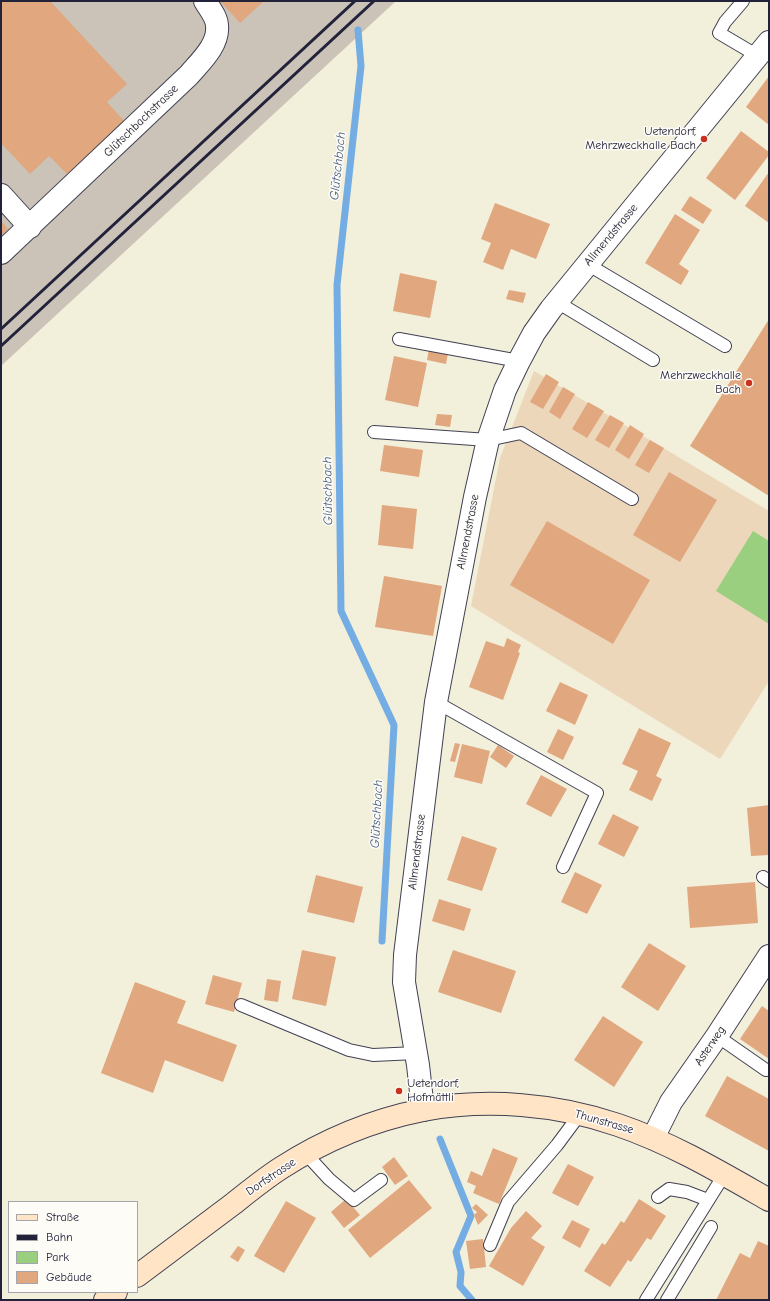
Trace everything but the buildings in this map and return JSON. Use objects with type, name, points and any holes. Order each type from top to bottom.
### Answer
[{"type":"main road","name":"Thunstrasse","points":[[423,1110],[463,1105],[522,1105],[580,1114],[618,1125],[653,1138],[702,1162],[769,1200]]},
{"type":"main road","name":"Dorfstrasse","points":[[138,1275],[280,1169],[306,1154],[358,1130],[390,1118],[423,1110]]},
{"type":"main road","points":[[105,1300],[115,1293]]},
{"type":"street","name":"Glütschbachstrasse","points":[[1,253],[189,75],[210,50],[215,39],[217,26],[214,15],[204,1]]},
{"type":"street","name":"Allmendstrasse","points":[[423,1110],[416,1053],[404,982],[405,955],[436,702],[475,497],[488,440],[505,390],[518,361],[534,333],[587,264],[763,49]]},
{"type":"street","points":[[1,194],[30,227]]},
{"type":"street","name":"Asterweg","points":[[653,1138],[671,1102],[717,1036],[769,956]]},
{"type":"lane","points":[[742,1],[725,22],[719,33],[763,49]]},
{"type":"lane","points":[[587,264],[725,346]]},
{"type":"lane","points":[[557,302],[653,360]]},
{"type":"lane","points":[[400,339],[518,361]]},
{"type":"lane","points":[[374,432],[488,440],[521,433],[632,499]]},
{"type":"lane","points":[[436,702],[597,793],[562,867]]},
{"type":"lane","points":[[242,1005],[349,1050],[373,1055],[416,1053]]},
{"type":"lane","points":[[717,1036],[766,1070]]},
{"type":"lane","points":[[490,1244],[508,1202],[557,1145],[580,1114]]},
{"type":"lane","points":[[306,1154],[329,1179],[354,1200],[381,1180]]},
{"type":"lane","points":[[646,1300],[724,1174]]},
{"type":"lane","points":[[658,1197],[669,1189],[687,1192],[708,1200]]},
{"type":"lane","points":[[667,1300],[711,1227]]},
{"type":"shaded area","points":[[1,1],[396,1],[1,366]]},
{"type":"shaded area","points":[[534,371],[769,511],[769,681],[720,759],[471,606],[500,458]]},
{"type":"green space","points":[[753,531],[769,541],[769,624],[716,591]]},
{"type":"waterway","name":"Glütschbach","points":[[358,30],[361,66],[337,285],[341,611],[394,725],[382,941]]},
{"type":"waterway","name":"Glütschbach","points":[[440,1139],[471,1216],[456,1252],[461,1272],[460,1286],[472,1300]]},
{"type":"railway","points":[[1,329],[355,1]]},
{"type":"railway","points":[[1,346],[374,1]]},
{"type":"place","name":"Uetendorf, Mehrzweckhalle Bach","points":[[704,139]]},
{"type":"place","name":"Mehrzweckhalle Bach","points":[[749,383]]},
{"type":"place","name":"Uetendorf, Hofmättli","points":[[399,1091]]}]
